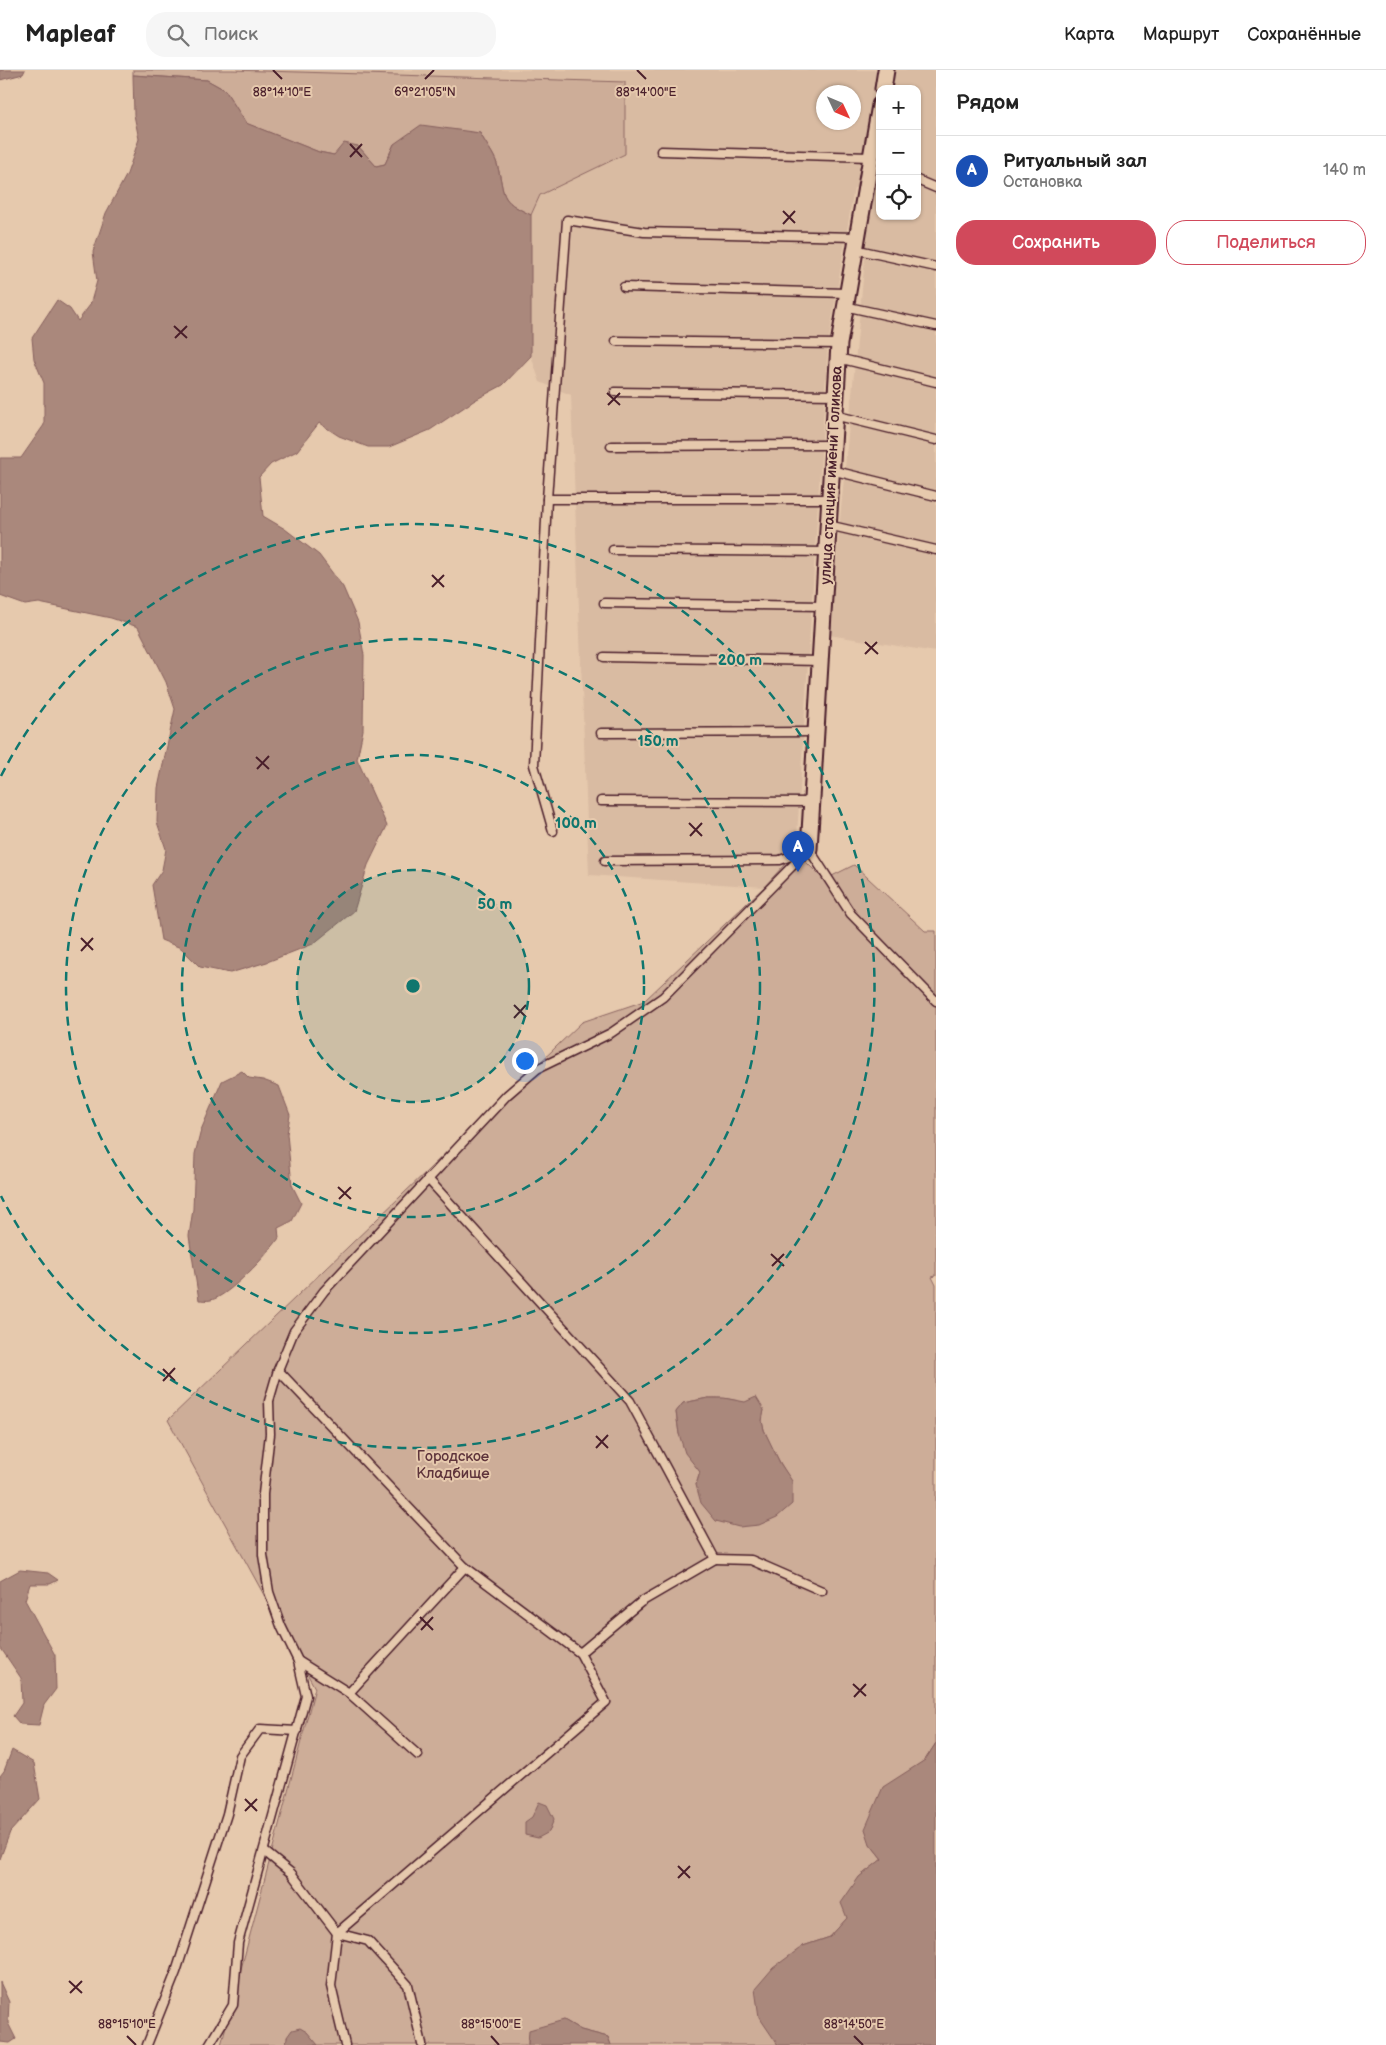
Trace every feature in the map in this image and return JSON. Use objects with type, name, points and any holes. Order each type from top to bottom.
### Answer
[{"type":"street","points":[[884,85],[886,70]]},
{"type":"street","name":"улица станция имени Голикова","points":[[809,849],[838,351],[845,300],[877,130]]},
{"type":"lane","points":[[662,151],[874,148]]},
{"type":"lane","points":[[921,182],[936,188]]},
{"type":"lane","points":[[553,831],[534,764],[547,499],[567,220],[644,232],[855,243],[936,267]]},
{"type":"lane","points":[[624,287],[845,300],[936,326]]},
{"type":"lane","points":[[616,341],[838,351],[936,382]]},
{"type":"lane","points":[[615,392],[836,395]]},
{"type":"lane","points":[[834,415],[936,440]]},
{"type":"lane","points":[[610,446],[833,445]]},
{"type":"lane","points":[[831,470],[936,496]]},
{"type":"lane","points":[[547,499],[830,499]]},
{"type":"lane","points":[[828,525],[936,550]]},
{"type":"lane","points":[[614,550],[826,552]]},
{"type":"lane","points":[[604,603],[823,606]]},
{"type":"lane","points":[[604,657],[820,661]]},
{"type":"lane","points":[[601,733],[816,732]]},
{"type":"lane","points":[[601,800],[812,802]]},
{"type":"lane","points":[[605,861],[780,860],[809,849]]},
{"type":"lane","points":[[809,849],[852,914],[936,1001]]},
{"type":"lane","points":[[209,2045],[233,2004],[238,1942],[306,1696],[298,1661],[281,1626],[269,1592],[263,1554],[263,1494],[270,1434],[269,1402],[278,1370],[294,1331],[324,1292],[506,1095],[537,1069],[612,1033],[663,997],[809,849]]},
{"type":"lane","points":[[428,1179],[630,1401],[714,1559]]},
{"type":"lane","points":[[278,1370],[465,1566],[580,1654],[606,1702],[338,1933],[332,1986],[345,2045]]},
{"type":"lane","points":[[580,1654],[641,1602],[714,1559],[751,1560],[822,1591]]},
{"type":"lane","points":[[349,1694],[465,1566]]},
{"type":"lane","points":[[298,1661],[349,1694],[418,1755]]},
{"type":"lane","points":[[147,2045],[176,1972],[228,1814],[240,1756],[260,1729],[296,1731]]},
{"type":"lane","points":[[264,1851],[292,1873],[338,1933],[368,1941],[408,1985],[422,2044]]},
{"type":"shaded area","points":[[0,70],[25,70],[23,74],[0,80]]},
{"type":"shaded area","points":[[229,70],[936,70],[936,652],[829,635],[869,216],[874,189],[854,188],[828,344],[796,852],[764,887],[589,875],[571,395],[540,382],[531,356],[531,215],[540,195],[625,154]]},
{"type":"shaded area","points":[[133,75],[207,80],[225,90],[246,123],[319,152],[334,155],[344,143],[358,146],[376,166],[385,164],[394,144],[421,125],[480,133],[496,160],[505,196],[513,205],[531,215],[531,356],[503,385],[475,400],[430,430],[389,447],[368,447],[339,436],[319,423],[297,451],[271,464],[259,477],[263,516],[285,529],[319,555],[343,587],[358,622],[364,655],[363,730],[357,759],[387,826],[368,865],[354,911],[313,944],[267,962],[230,973],[200,967],[181,948],[161,940],[152,885],[162,870],[166,849],[157,822],[158,788],[175,709],[166,682],[138,627],[111,618],[39,603],[25,605],[0,596],[0,458],[21,458],[44,425],[44,383],[34,359],[32,338],[57,300],[70,309],[78,321],[90,305],[97,281],[93,252],[106,213],[127,174],[139,139],[134,115]]},
{"type":"shaded area","points":[[242,1071],[249,1078],[263,1080],[279,1086],[290,1115],[287,1134],[292,1185],[301,1203],[292,1221],[278,1228],[279,1238],[248,1274],[219,1297],[199,1300],[189,1236],[193,1209],[195,1154],[201,1130],[222,1081]]},
{"type":"shaded area","points":[[756,1397],[764,1410],[762,1421],[764,1430],[780,1463],[792,1481],[792,1504],[777,1517],[759,1525],[739,1527],[716,1521],[701,1503],[696,1485],[700,1472],[685,1453],[679,1434],[676,1412],[683,1403],[708,1398],[724,1398],[745,1402]]},
{"type":"shaded area","points":[[20,1570],[48,1573],[58,1580],[50,1584],[30,1584],[25,1600],[55,1655],[56,1689],[44,1705],[39,1725],[20,1724],[13,1716],[22,1703],[21,1678],[0,1647],[0,1581]]},
{"type":"shaded area","points":[[936,1743],[936,2045],[778,2045],[759,2017],[755,1989],[773,1968],[803,1946],[830,1937],[847,1918],[841,1903],[859,1877],[882,1859],[870,1844],[865,1829],[883,1787],[925,1760]]},
{"type":"shaded area","points":[[12,1750],[34,1763],[40,1799],[10,1832],[0,1859],[0,1776],[4,1771]]},
{"type":"shaded area","points":[[539,1802],[547,1805],[554,1819],[549,1832],[538,1838],[525,1835],[525,1822],[532,1817]]},
{"type":"shaded area","points":[[0,1982],[9,2002],[8,2023],[16,2039],[10,2043],[0,2042]]},
{"type":"shaded area","points":[[564,2020],[581,2030],[608,2037],[611,2045],[528,2045],[529,2030]]},
{"type":"shaded area","points":[[300,2028],[307,2032],[318,2045],[286,2045],[287,2037],[292,2030]]},
{"type":"green space","points":[[133,70],[232,70],[625,82],[625,154],[540,195],[531,215],[513,205],[505,196],[496,160],[480,133],[458,131],[394,144],[385,164],[376,166],[358,146],[334,155],[319,152],[245,123],[225,90],[207,80],[133,75]]},
{"type":"green space","name":"Городское Кладбище","points":[[796,852],[824,880],[854,865],[925,931],[936,931],[936,1276],[932,1277],[936,1285],[936,1743],[925,1760],[907,1773],[870,1844],[882,1859],[859,1877],[847,1918],[830,1937],[803,1946],[777,2042],[778,2045],[611,2045],[608,2037],[581,2030],[564,2020],[528,2040],[528,2045],[221,2045],[315,1688],[168,1420],[582,1022],[644,1001],[764,887]],"holes":[[[708,1398],[723,1398],[764,1410],[763,1427],[774,1452],[791,1481],[696,1485],[700,1472],[679,1434],[676,1412],[683,1403]]]},
{"type":"place","name":"Ритуальный зал","points":[[798,872]]}]
